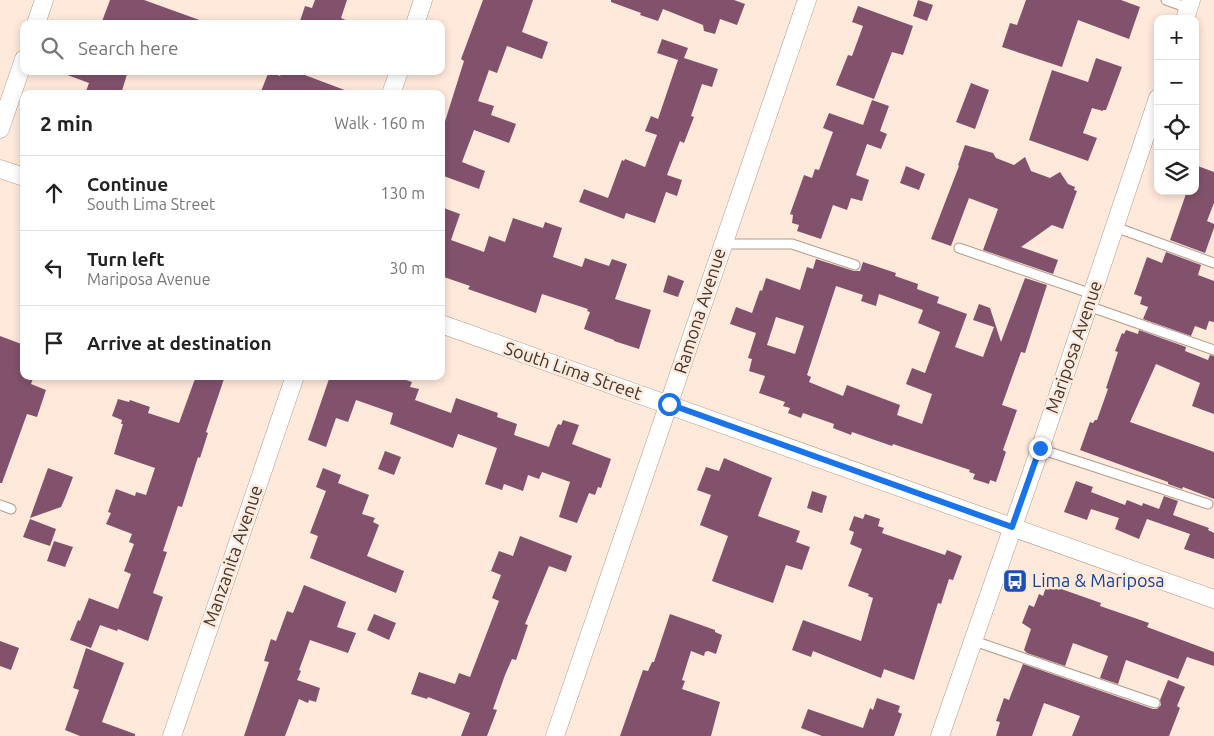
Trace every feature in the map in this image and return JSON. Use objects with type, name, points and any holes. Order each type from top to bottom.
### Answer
[{"type":"street","points":[[37,20],[44,0]]},
{"type":"street","points":[[416,20],[423,0]]},
{"type":"street","name":"Ramona Avenue","points":[[555,736],[807,0]]},
{"type":"street","points":[[0,129],[20,71]]},
{"type":"street","points":[[392,90],[398,75]]},
{"type":"street","name":"Mariposa Avenue","points":[[940,736],[1156,105]]},
{"type":"street","points":[[0,169],[20,176]]},
{"type":"street","name":"South Lima Street","points":[[445,325],[1214,599]]},
{"type":"street","name":"Manzanita Avenue","points":[[172,736],[294,380]]},
{"type":"lane","points":[[1166,0],[1188,9]]},
{"type":"lane","points":[[1115,227],[1214,263]]},
{"type":"lane","points":[[722,244],[792,244],[855,265]]},
{"type":"lane","points":[[959,248],[1214,350]]},
{"type":"lane","points":[[1040,448],[1208,504]]},
{"type":"lane","points":[[0,505],[11,509]]},
{"type":"lane","points":[[974,641],[1155,702]]},
{"type":"building","points":[[110,0],[144,0],[199,20],[102,20]]},
{"type":"building","points":[[315,0],[347,0],[341,18],[346,20],[300,20],[305,6],[312,8]]},
{"type":"building","points":[[483,0],[533,0],[522,32],[548,42],[542,59],[507,46],[497,73],[489,70],[478,101],[494,106],[491,115],[516,124],[509,143],[474,130],[462,162],[485,171],[479,189],[445,176],[445,121],[464,61],[461,59]]},
{"type":"building","points":[[611,0],[734,0],[745,4],[737,25],[720,19],[715,34],[704,31],[703,25],[663,9],[658,21],[640,15],[641,13],[611,2]]},
{"type":"building","points":[[918,0],[933,5],[927,21],[913,16]]},
{"type":"building","points":[[1026,0],[1121,0],[1140,7],[1129,39],[1078,20],[1062,67],[1002,47],[1010,23],[1017,25]]},
{"type":"building","points":[[858,6],[913,26],[903,55],[892,52],[874,99],[836,85],[848,55],[852,56],[863,26],[852,22]]},
{"type":"building","points":[[662,39],[688,48],[684,58],[718,69],[712,87],[702,84],[691,116],[694,117],[684,143],[680,141],[667,175],[682,180],[677,196],[666,192],[655,223],[626,213],[624,219],[579,202],[584,189],[608,198],[622,160],[624,161],[625,159],[645,167],[657,135],[645,131],[651,116],[658,119],[678,60],[657,53]]},
{"type":"building","points":[[1096,58],[1122,67],[1106,110],[1092,108],[1083,133],[1097,138],[1088,161],[1029,140],[1052,70],[1088,82]]},
{"type":"building","points":[[67,75],[127,75],[122,90],[86,90],[89,83]]},
{"type":"building","points":[[267,75],[305,75],[345,90],[262,90]]},
{"type":"building","points":[[971,83],[989,90],[975,129],[956,122]]},
{"type":"building","points":[[872,100],[889,106],[880,131],[887,134],[881,149],[867,144],[856,175],[869,180],[862,201],[851,198],[847,210],[833,205],[821,239],[797,231],[799,225],[792,223],[793,215],[790,214],[804,175],[812,178],[815,169],[819,170],[833,132],[823,128],[829,113],[863,125]]},
{"type":"building","points":[[965,145],[993,153],[996,158],[1014,165],[1025,157],[1031,171],[1050,178],[1060,172],[1068,184],[1075,187],[1074,190],[1077,191],[1063,229],[1052,225],[1021,247],[1058,260],[1053,274],[983,250],[998,209],[969,198],[951,246],[931,239],[959,166]]},
{"type":"building","points":[[906,166],[925,174],[919,190],[900,183]]},
{"type":"building","points":[[1199,166],[1214,172],[1214,203],[1207,221],[1214,224],[1214,228],[1205,253],[1170,240],[1186,195],[1199,195]]},
{"type":"building","points":[[445,208],[460,214],[451,240],[484,252],[489,236],[505,242],[513,218],[543,228],[545,222],[562,228],[553,257],[582,267],[585,258],[609,266],[612,259],[627,264],[615,299],[651,310],[639,349],[584,329],[590,312],[587,311],[588,309],[542,294],[536,313],[468,289],[470,286],[445,277]]},
{"type":"building","points":[[1166,252],[1201,265],[1198,275],[1214,281],[1214,322],[1209,321],[1206,330],[1195,326],[1191,336],[1143,319],[1148,307],[1140,304],[1142,297],[1134,294],[1147,257],[1162,263]]},
{"type":"building","points":[[816,259],[854,271],[860,271],[863,262],[896,273],[895,276],[918,284],[917,289],[939,297],[937,303],[967,314],[955,347],[983,357],[994,327],[973,320],[979,304],[990,308],[1001,342],[1025,278],[1047,285],[1025,353],[1021,352],[1002,405],[1017,410],[1003,450],[1006,452],[996,482],[990,480],[989,484],[973,479],[975,474],[969,472],[970,470],[893,444],[892,446],[852,432],[851,435],[833,428],[834,424],[803,413],[801,418],[788,413],[790,408],[783,406],[785,402],[759,393],[765,376],[749,371],[752,359],[748,358],[756,333],[730,324],[736,307],[752,313],[766,278],[800,290],[807,267],[813,269]],"holes":[[[836,286],[863,295],[861,301],[876,306],[879,294],[923,310],[918,323],[940,332],[925,373],[912,368],[906,384],[932,394],[922,424],[897,415],[900,405],[847,385],[843,396],[809,382],[811,377],[807,375]],[[776,317],[804,326],[795,354],[767,345]]]},
{"type":"building","points":[[668,275],[684,281],[678,297],[663,292]]},
{"type":"building","points":[[1126,330],[1138,334],[1139,330],[1186,347],[1185,351],[1208,360],[1210,355],[1214,356],[1214,414],[1192,406],[1200,383],[1156,364],[1130,422],[1214,452],[1214,499],[1183,487],[1182,489],[1168,484],[1168,482],[1080,450],[1090,422],[1093,423],[1097,420],[1118,352],[1115,351],[1122,333],[1124,334]]},
{"type":"building","points":[[0,336],[20,344],[20,380],[32,380],[31,384],[46,390],[37,417],[27,414],[2,483],[0,483]]},
{"type":"building","points":[[195,380],[224,380],[206,432],[208,433],[200,458],[198,457],[182,507],[178,506],[163,551],[167,552],[153,593],[163,597],[148,641],[118,629],[117,631],[100,625],[91,648],[70,640],[89,598],[118,609],[131,574],[124,571],[134,544],[129,542],[132,534],[106,524],[111,513],[108,512],[116,489],[135,496],[136,492],[146,495],[155,468],[114,454],[123,424],[121,424],[122,420],[112,416],[118,399],[129,402],[130,400],[150,407],[148,413],[179,423]]},
{"type":"building","points":[[329,380],[406,380],[412,382],[410,387],[419,389],[415,400],[451,413],[456,398],[498,413],[497,417],[517,424],[514,435],[549,447],[558,424],[561,425],[563,420],[579,425],[572,444],[611,459],[601,488],[598,487],[595,495],[589,493],[577,523],[559,517],[570,482],[542,472],[539,479],[528,475],[523,491],[504,484],[502,490],[485,484],[497,448],[458,434],[453,448],[390,424],[393,413],[356,400],[348,422],[336,418],[326,447],[308,440]]},
{"type":"building","points":[[385,451],[401,457],[394,475],[378,469]]},
{"type":"building","points":[[724,458],[772,478],[758,516],[800,531],[796,542],[810,547],[802,570],[786,565],[773,603],[712,581],[728,536],[700,525],[711,495],[697,490],[706,467],[719,471]]},
{"type":"building","points":[[48,468],[73,477],[61,507],[30,518]]},
{"type":"building","points":[[323,468],[341,475],[338,483],[369,495],[362,514],[375,518],[373,522],[379,525],[367,556],[404,571],[396,593],[310,558],[318,536],[310,533],[326,491],[316,487]]},
{"type":"building","points":[[1076,481],[1093,487],[1091,492],[1125,505],[1127,500],[1142,506],[1143,503],[1159,509],[1164,496],[1178,501],[1173,515],[1209,528],[1208,530],[1214,533],[1214,559],[1184,549],[1190,534],[1147,519],[1139,539],[1115,529],[1119,518],[1091,509],[1087,520],[1064,512]]},
{"type":"building","points":[[812,491],[827,496],[822,513],[807,508]]},
{"type":"building","points":[[865,514],[880,519],[878,526],[884,528],[882,533],[945,555],[947,550],[962,556],[953,580],[949,579],[941,604],[938,603],[914,680],[884,669],[881,678],[813,651],[811,657],[792,650],[803,620],[861,641],[873,598],[868,596],[869,594],[848,586],[862,549],[850,544],[854,532],[849,530],[854,516],[863,519]]},
{"type":"building","points":[[30,519],[56,529],[50,546],[23,537]]},
{"type":"building","points":[[520,536],[572,556],[566,572],[549,566],[525,624],[528,625],[516,660],[512,659],[505,675],[493,709],[497,710],[487,736],[461,736],[470,713],[428,697],[427,699],[411,694],[419,672],[455,684],[459,673],[470,677],[499,601],[492,598],[501,575],[491,571],[499,551],[513,556]]},
{"type":"building","points":[[54,541],[73,547],[65,567],[47,561]]},
{"type":"building","points":[[1047,584],[1101,603],[1100,606],[1149,623],[1147,627],[1214,652],[1214,666],[1187,657],[1178,679],[1126,660],[1118,684],[1100,678],[1108,656],[1073,643],[1065,666],[1027,653],[1024,650],[1031,629],[1022,623],[1029,605],[1034,607],[1039,594],[1043,596]]},
{"type":"building","points":[[304,585],[346,602],[337,627],[356,633],[348,653],[310,640],[297,680],[320,688],[316,702],[309,700],[308,703],[299,699],[285,736],[244,736],[269,662],[264,661],[271,639],[276,641],[287,611],[293,613]]},
{"type":"building","points":[[374,614],[396,623],[389,640],[367,630]]},
{"type":"building","points":[[670,614],[715,630],[715,632],[722,635],[716,654],[708,651],[705,652],[704,656],[691,651],[682,680],[685,681],[682,689],[720,702],[711,736],[620,736],[643,670],[648,671],[652,662],[654,662]]},
{"type":"building","points":[[0,641],[19,648],[11,670],[0,666]]},
{"type":"building","points":[[86,648],[124,663],[102,722],[135,734],[135,736],[80,736],[65,730],[79,690],[73,688]]},
{"type":"building","points":[[1023,664],[1153,709],[1157,709],[1161,705],[1160,700],[1168,680],[1185,687],[1177,706],[1180,708],[1169,736],[1072,736],[1080,716],[1044,703],[1032,736],[996,736],[1000,722],[996,721],[1004,698],[1009,700]]},
{"type":"building","points":[[877,698],[900,706],[898,712],[902,714],[894,736],[822,736],[801,728],[808,709],[863,728],[870,708],[873,710]]},
{"type":"place","name":"Lima & Mariposa","points":[[1015,581]]},
{"type":"route","points":[[669,404],[1012,527],[1040,448]]}]
